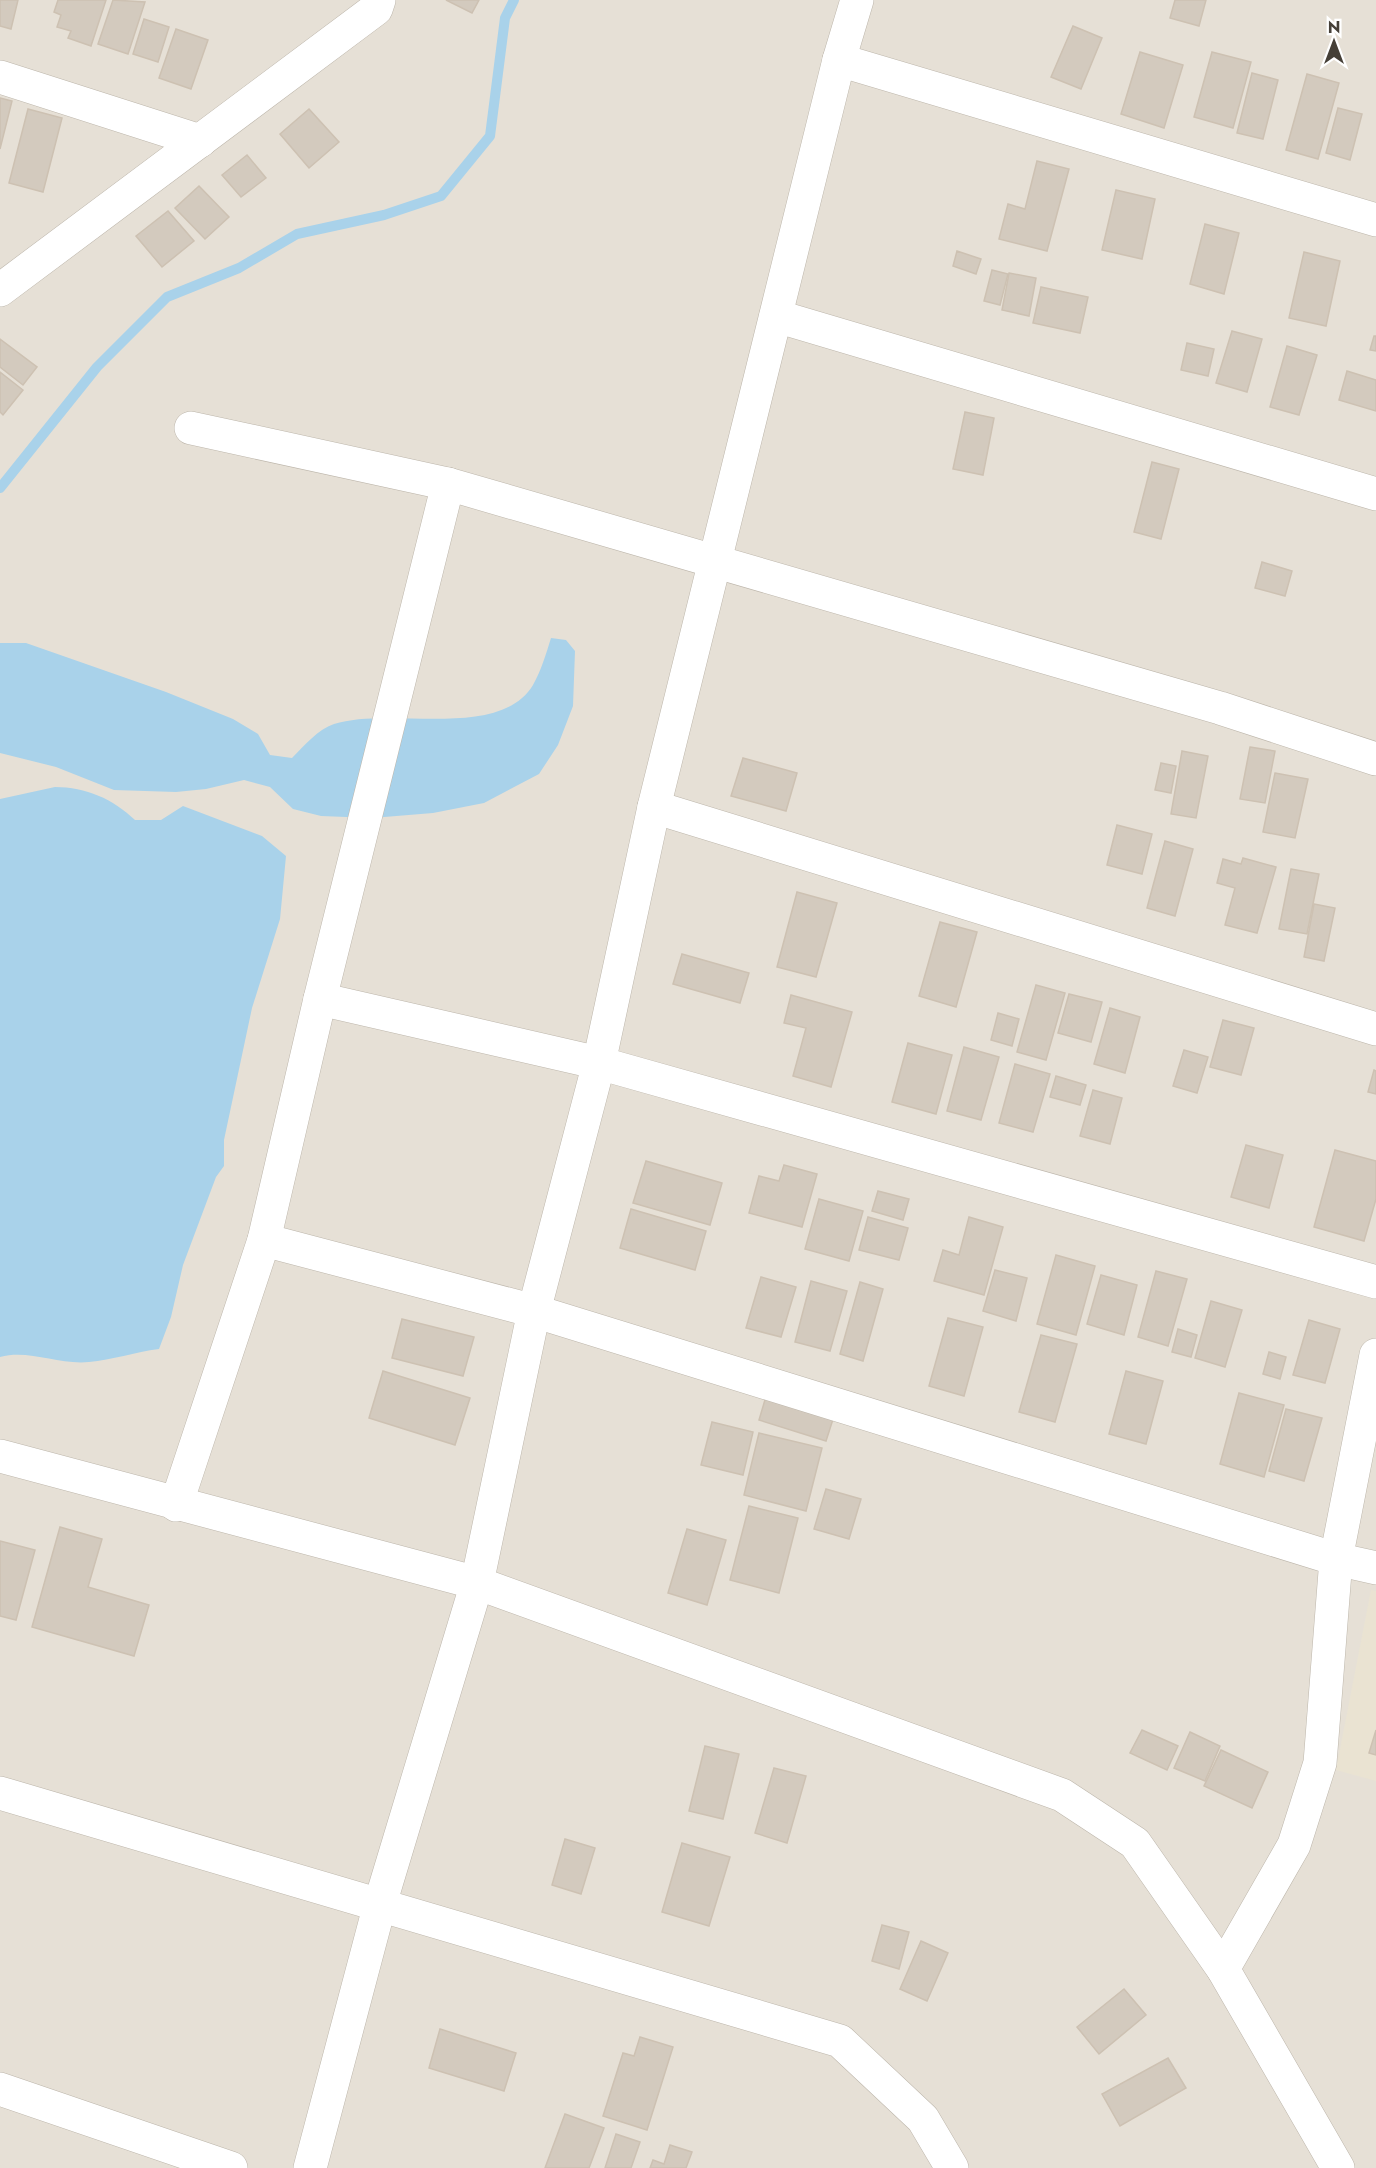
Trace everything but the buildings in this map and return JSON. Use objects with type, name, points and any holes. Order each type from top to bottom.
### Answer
[{"type":"street","points":[[0,290],[376,9],[379,0]]},
{"type":"street","points":[[310,2168],[380,1904],[477,1583],[534,1311],[599,1063],[654,807],[839,60],[857,0]]},
{"type":"street","points":[[839,60],[1376,220]]},
{"type":"street","points":[[0,77],[200,141]]},
{"type":"street","points":[[776,316],[1376,494]]},
{"type":"street","points":[[191,428],[448,484],[1220,708],[1376,759]]},
{"type":"street","points":[[176,1505],[264,1240],[320,999],[448,484]]},
{"type":"street","points":[[654,807],[1376,1029]]},
{"type":"street","points":[[320,999],[599,1063],[1376,1282]]},
{"type":"street","points":[[264,1240],[534,1311],[1336,1559],[1376,1568]]},
{"type":"street","points":[[1223,1969],[1294,1845],[1320,1762],[1336,1559],[1376,1355]]},
{"type":"street","points":[[0,1456],[176,1505],[477,1583],[1062,1795],[1135,1843],[1223,1969],[1338,2168]]},
{"type":"street","points":[[0,1793],[840,2042],[923,2119],[952,2168]]},
{"type":"street","points":[[0,2089],[231,2168]]},
{"type":"shaded area","points":[[0,0],[1376,0],[1376,2168],[0,2168]]},
{"type":"shaded area","points":[[1371,1590],[1376,1591],[1376,1781],[1336,1770]]},
{"type":"water","points":[[551,638],[566,640],[575,651],[573,706],[558,745],[539,774],[484,803],[433,813],[372,818],[321,816],[293,809],[270,787],[244,780],[206,789],[176,792],[114,790],[56,767],[0,753],[0,643],[26,643],[166,692],[233,719],[258,734],[270,755],[292,758],[317,734],[334,724],[357,719],[470,717],[495,712],[517,702],[533,685]]},
{"type":"water","points":[[55,787],[77,789],[108,800],[135,820],[161,820],[183,806],[262,836],[286,856],[280,919],[252,1008],[224,1140],[224,1166],[216,1177],[183,1265],[171,1317],[159,1349],[89,1362],[22,1355],[0,1357],[0,799]]},
{"type":"waterway","points":[[0,488],[97,367],[167,297],[239,268],[297,234],[384,215],[441,196],[490,136],[505,18],[514,0]]}]
